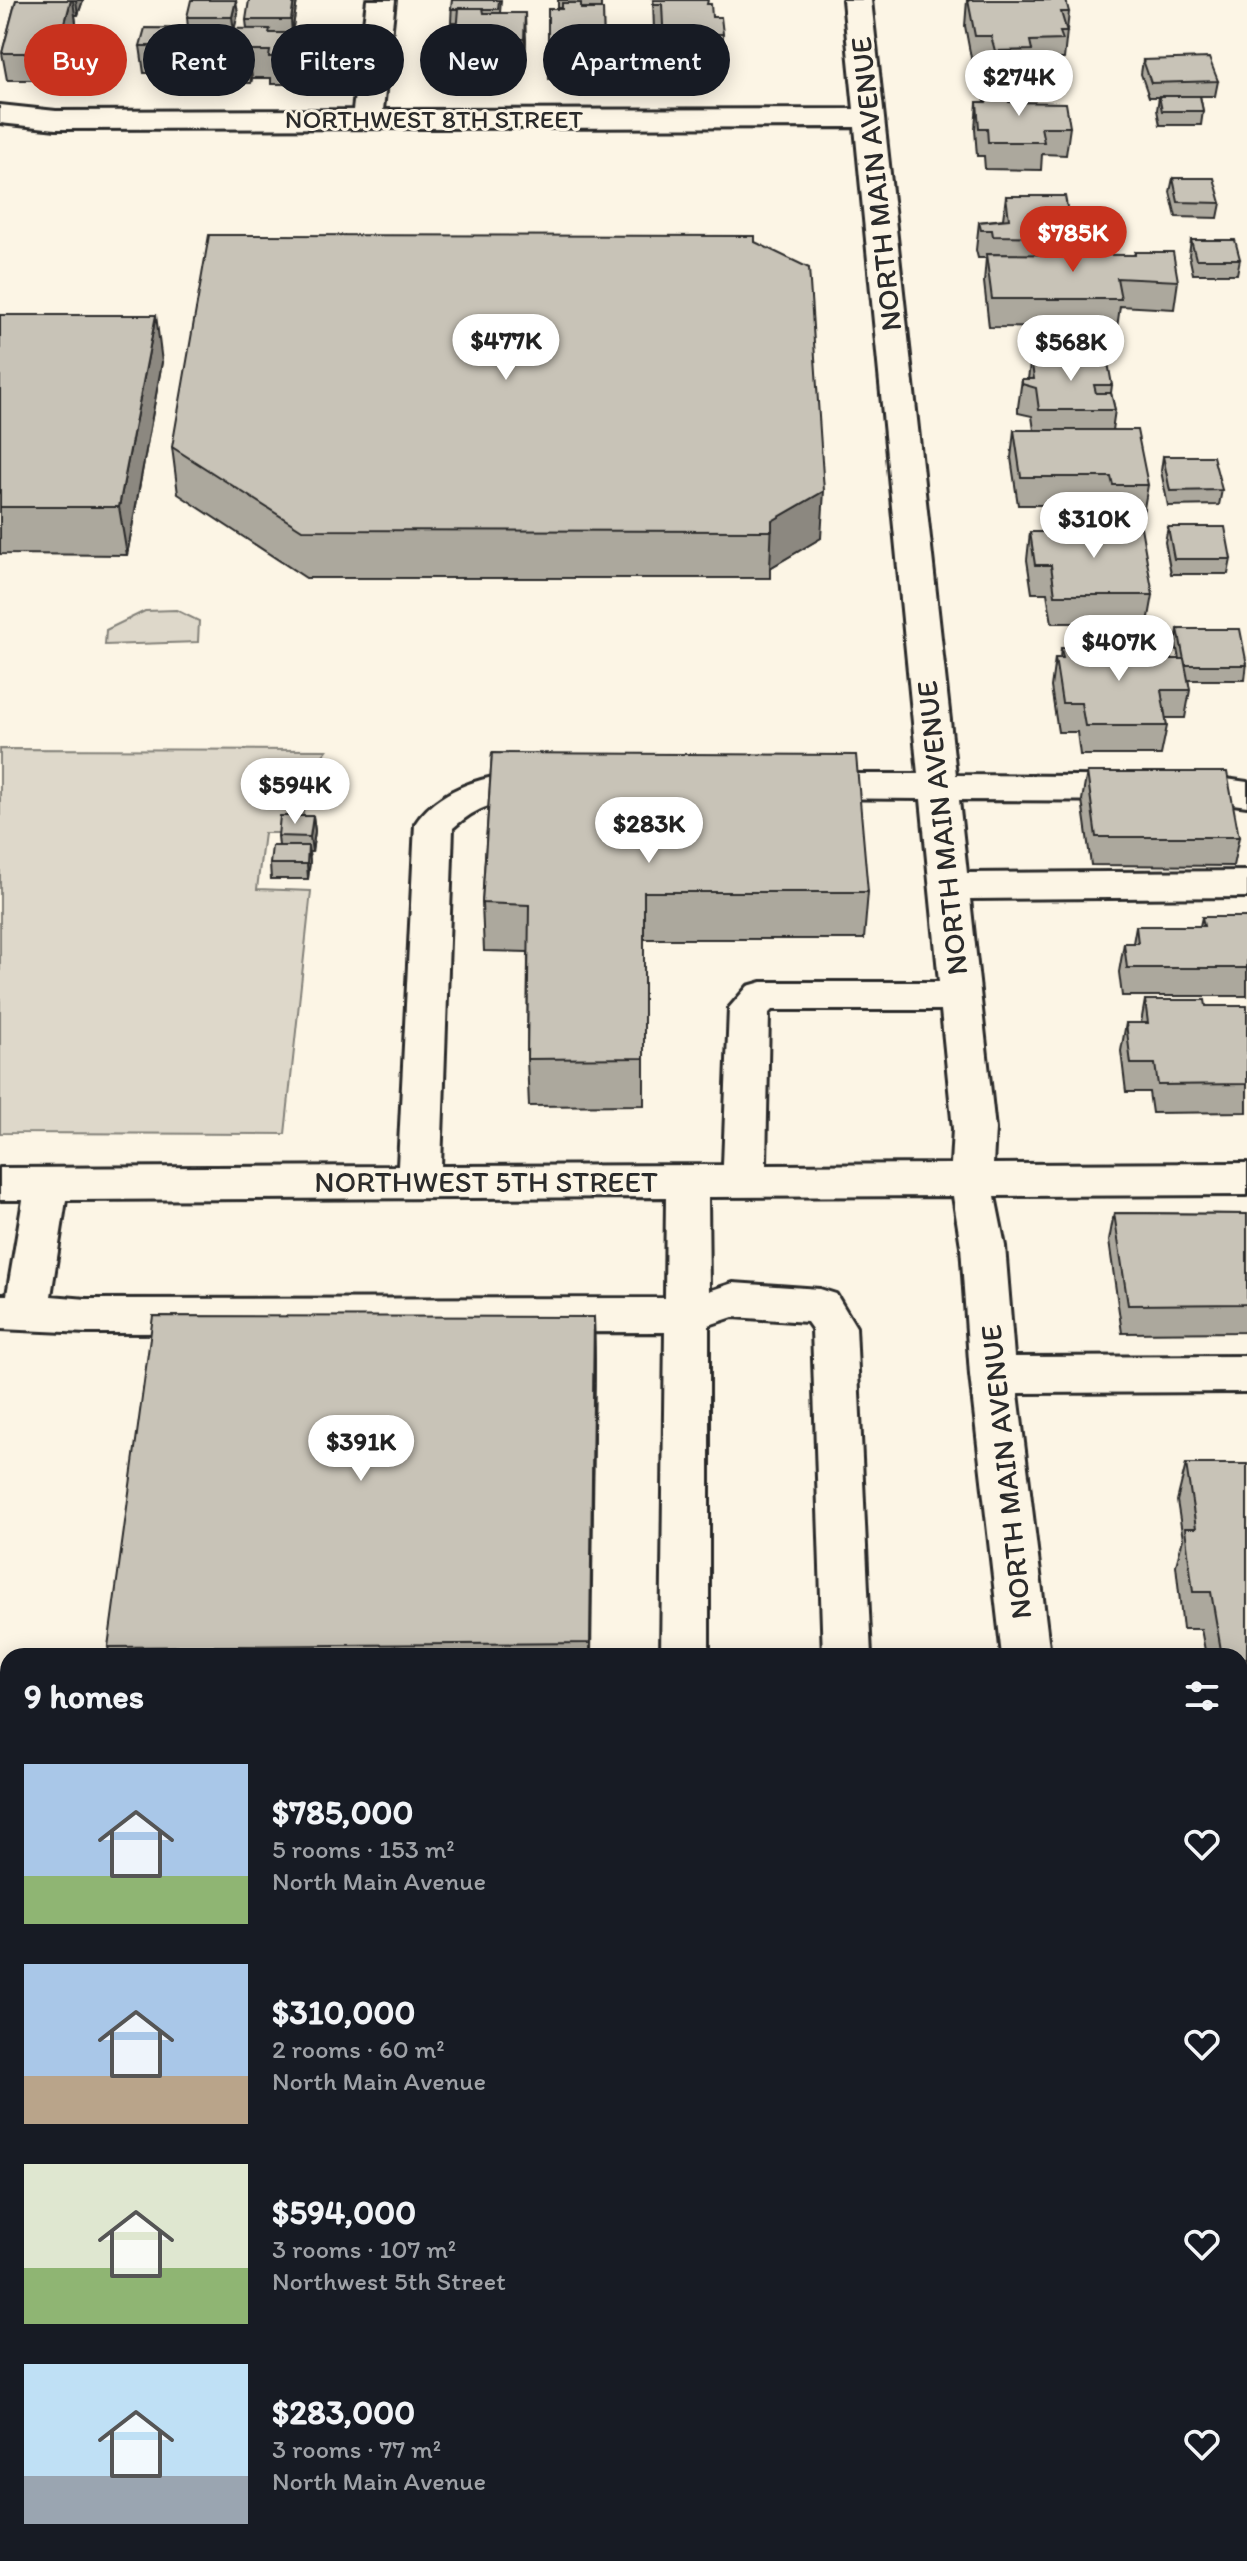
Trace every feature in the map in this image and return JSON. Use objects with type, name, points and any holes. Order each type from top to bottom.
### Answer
[{"type":"street","points":[[367,119],[381,0]]},
{"type":"street","name":"NORTH MAIN AVENUE","points":[[857,0],[974,1129],[971,1179],[983,1246],[993,1375],[1025,1648]]},
{"type":"street","name":"NORTHWEST 8TH STREET","points":[[0,114],[56,120],[869,118]]},
{"type":"street","points":[[764,786],[1212,789],[1247,794]]},
{"type":"street","points":[[419,1182],[434,824],[454,803],[495,787],[590,787]]},
{"type":"street","points":[[948,886],[1247,884]]},
{"type":"street","points":[[744,1180],[749,1008],[762,996],[960,996]]},
{"type":"street","name":"NORTHWEST 5TH STREET","points":[[0,1184],[1247,1179]]},
{"type":"street","points":[[685,1648],[687,1181]]},
{"type":"street","points":[[47,1183],[14,1312],[87,1316],[687,1315],[733,1300],[820,1306],[834,1327],[847,1648]]},
{"type":"street","points":[[993,1375],[1247,1374]]},
{"type":"shaded area","points":[[176,610],[199,621],[198,642],[105,645],[106,630],[145,611]]},
{"type":"shaded area","points":[[0,749],[327,750],[307,776],[301,833],[264,833],[257,889],[311,891],[285,1134],[0,1133]]},
{"type":"building","points":[[16,0],[71,0],[65,24],[24,24],[24,53],[2,53]]},
{"type":"building","points":[[191,0],[236,0],[232,17],[187,17]]},
{"type":"building","points":[[249,0],[294,0],[291,20],[246,20]]},
{"type":"building","points":[[452,0],[499,0],[498,9],[451,9]]},
{"type":"building","points":[[653,0],[708,0],[712,17],[721,17],[722,24],[663,24],[662,4],[654,4]]},
{"type":"building","points":[[968,0],[1066,0],[1069,12],[1061,12],[1067,32],[1060,32],[1063,40],[1030,41],[1032,50],[995,51],[991,36],[975,36]]},
{"type":"building","points":[[562,3],[581,3],[581,9],[603,9],[603,24],[548,24],[548,9],[562,9]]},
{"type":"building","points":[[459,8],[483,8],[484,13],[525,13],[525,24],[458,24]]},
{"type":"building","points":[[255,29],[270,29],[271,57],[269,57],[270,51],[255,51]]},
{"type":"building","points":[[1209,58],[1218,81],[1151,83],[1143,60]]},
{"type":"building","points":[[985,92],[1008,92],[1009,102],[1066,103],[1070,127],[1041,127],[1044,142],[988,142],[987,128],[979,128],[977,102],[986,102]]},
{"type":"building","points":[[1159,96],[1200,96],[1203,111],[1162,111]]},
{"type":"building","points":[[1173,178],[1214,178],[1221,203],[1178,202]]},
{"type":"building","points":[[1006,196],[1065,196],[1068,212],[1077,212],[1079,219],[1071,219],[1073,237],[993,236],[992,230],[981,230],[979,222],[1009,219]]},
{"type":"building","points":[[209,235],[755,236],[755,242],[809,268],[824,491],[772,521],[772,531],[302,530],[172,447]]},
{"type":"building","points":[[1191,240],[1235,240],[1240,259],[1196,259]]},
{"type":"building","points":[[1135,252],[1173,252],[1178,281],[1117,278],[1121,299],[992,299],[986,254],[1135,255]]},
{"type":"building","points":[[0,315],[156,315],[119,507],[0,507]]},
{"type":"building","points":[[1031,357],[1107,357],[1112,385],[1094,385],[1096,393],[1111,393],[1115,410],[1039,410],[1036,388],[1022,384],[1022,379],[1034,379]]},
{"type":"building","points":[[1014,430],[1137,430],[1148,485],[1113,485],[1111,477],[1021,477]]},
{"type":"building","points":[[1163,456],[1213,456],[1222,490],[1170,491]]},
{"type":"building","points":[[1045,527],[1141,527],[1153,595],[1055,595],[1051,565],[1035,565],[1030,532],[1046,532]]},
{"type":"building","points":[[1168,527],[1225,527],[1231,559],[1174,559]]},
{"type":"building","points":[[1178,629],[1240,629],[1247,665],[1185,665]]},
{"type":"building","points":[[1072,643],[1151,644],[1154,659],[1184,659],[1190,690],[1161,690],[1167,726],[1085,726],[1081,703],[1062,703],[1055,658],[1063,658],[1061,648],[1073,648]]},
{"type":"building","points":[[492,753],[856,755],[868,892],[644,892],[644,1058],[527,1059],[529,905],[482,903]]},
{"type":"building","points":[[1087,772],[1227,772],[1239,837],[1096,837]]},
{"type":"building","points":[[280,816],[313,816],[310,837],[278,836]]},
{"type":"building","points":[[272,846],[308,846],[307,864],[270,864]]},
{"type":"building","points":[[1202,917],[1247,917],[1247,968],[1127,968],[1124,943],[1138,943],[1136,926],[1204,926]]},
{"type":"building","points":[[1145,1000],[1205,1000],[1206,1006],[1247,1006],[1247,1084],[1158,1085],[1155,1064],[1131,1064],[1126,1023],[1148,1023]]},
{"type":"building","points":[[1114,1213],[1247,1214],[1247,1304],[1128,1305]]},
{"type":"building","points":[[153,1316],[594,1317],[590,1643],[108,1647]]},
{"type":"building","points":[[1186,1464],[1247,1464],[1247,1648],[1221,1648],[1211,1592],[1193,1592],[1185,1528],[1196,1528]]}]
